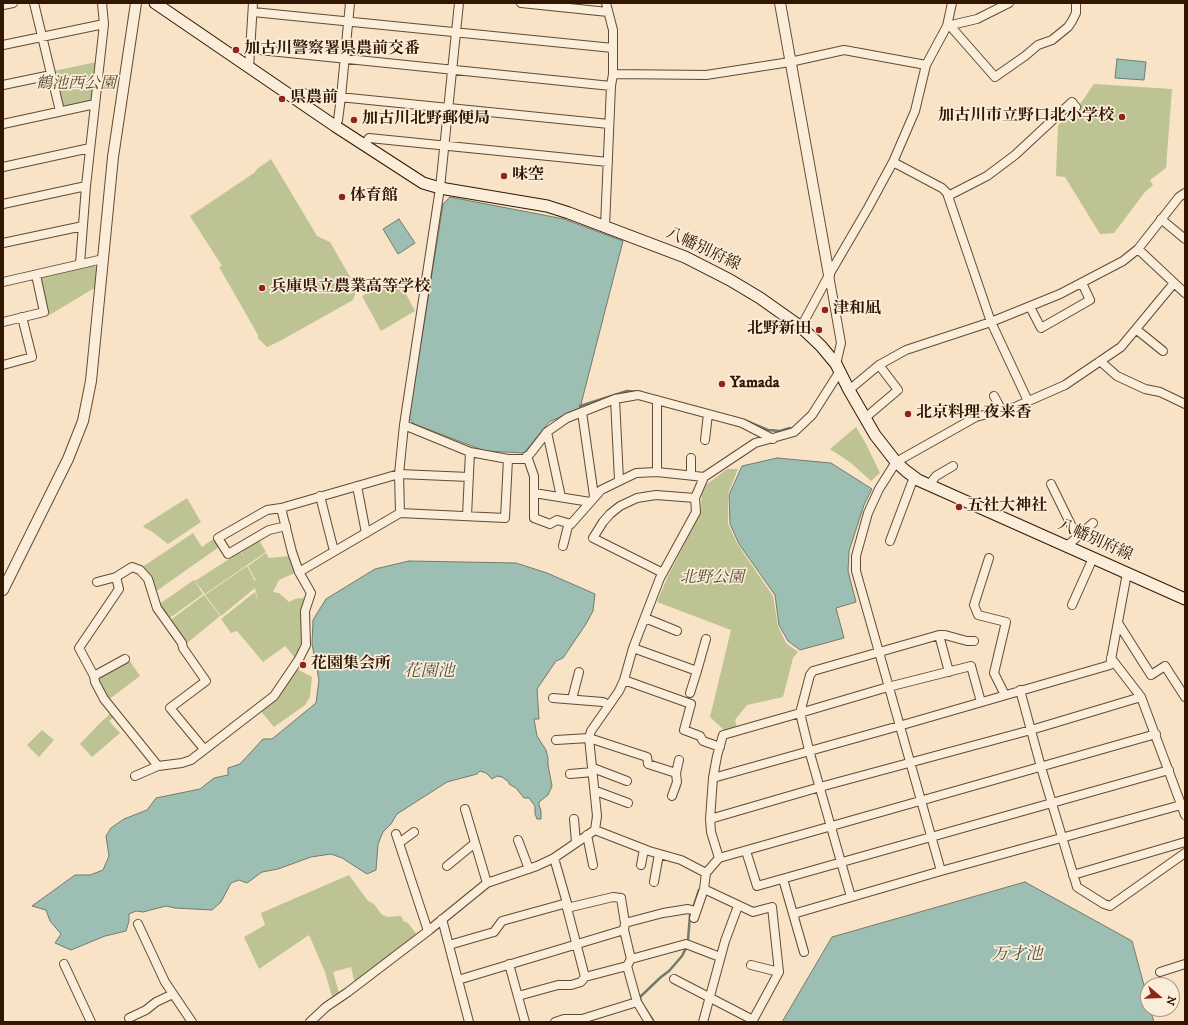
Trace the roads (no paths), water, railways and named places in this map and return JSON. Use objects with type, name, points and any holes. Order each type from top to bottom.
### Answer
[{"type":"main road","name":"八幡別府線","points":[[155,3],[335,126],[423,183],[440,188],[547,206],[605,226],[685,257],[715,271],[760,298],[801,327],[822,346],[838,368],[875,435],[896,462],[914,477],[1185,599]]},
{"type":"street","points":[[3,5],[14,3]]},
{"type":"street","points":[[34,3],[60,111]]},
{"type":"street","points":[[80,264],[86,186],[104,24],[102,3]]},
{"type":"street","points":[[3,590],[68,459],[83,421],[91,381],[113,157],[136,3]]},
{"type":"street","points":[[249,68],[253,3]]},
{"type":"street","points":[[335,126],[338,120],[341,97],[350,3]]},
{"type":"street","points":[[400,513],[400,474],[404,425],[440,188],[459,3]]},
{"type":"street","points":[[521,3],[608,12]]},
{"type":"street","points":[[605,226],[611,86],[614,74],[613,30],[606,3]]},
{"type":"street","points":[[310,1022],[326,1006],[348,992],[428,931],[487,883],[529,869],[554,858],[595,830],[597,816],[596,791],[590,738],[591,731],[619,691],[624,680],[633,648],[663,573],[696,512],[695,498],[704,477],[755,444],[794,432],[812,415],[838,368],[841,343],[780,3]]},
{"type":"street","points":[[801,327],[828,275],[868,208],[893,162],[915,111],[926,65],[947,26],[952,3]]},
{"type":"street","points":[[947,26],[977,19],[1009,3]]},
{"type":"street","points":[[947,26],[952,28],[995,76],[1025,56],[1038,45],[1052,40],[1068,27],[1076,13],[1076,3]]},
{"type":"street","points":[[253,12],[614,48]]},
{"type":"street","points":[[3,45],[104,24]]},
{"type":"street","points":[[250,49],[611,86]]},
{"type":"street","points":[[614,74],[706,75],[790,62],[844,50],[926,65]]},
{"type":"street","points":[[3,85],[51,74]]},
{"type":"street","points":[[294,98],[299,93],[609,124]]},
{"type":"street","points":[[948,196],[987,176],[1014,155],[1072,102],[1076,106]]},
{"type":"street","points":[[3,124],[95,104]]},
{"type":"street","points":[[364,145],[369,138],[608,162]]},
{"type":"street","points":[[3,167],[90,148]]},
{"type":"street","points":[[893,162],[946,191],[991,322],[1028,401]]},
{"type":"street","points":[[3,204],[86,186]]},
{"type":"street","points":[[849,390],[879,365],[906,350],[991,322],[1030,307],[1060,294],[1123,261],[1138,249],[1179,196],[1185,193]]},
{"type":"street","points":[[1160,219],[1185,239]]},
{"type":"street","points":[[3,243],[83,226]]},
{"type":"street","points":[[1138,249],[1185,293]]},
{"type":"street","points":[[3,282],[103,259]]},
{"type":"street","points":[[3,322],[44,312],[36,275]]},
{"type":"street","points":[[1030,307],[1041,328],[1090,300],[1082,283]]},
{"type":"street","points":[[941,871],[856,571],[856,556],[868,513],[879,489],[896,462],[976,416],[1015,407],[1065,385],[1121,348],[1174,283]]},
{"type":"street","points":[[3,365],[32,357],[22,317]]},
{"type":"street","points":[[1136,330],[1163,351]]},
{"type":"street","points":[[1100,362],[1116,376],[1146,389],[1160,392],[1185,404]]},
{"type":"street","points":[[865,418],[898,390],[879,365]]},
{"type":"street","points":[[404,425],[470,452],[524,459],[547,432],[567,418],[615,399],[638,395],[742,423],[773,439]]},
{"type":"street","points":[[994,396],[1002,411]]},
{"type":"street","points":[[615,399],[619,480]]},
{"type":"street","points":[[657,400],[657,472]]},
{"type":"street","points":[[582,412],[592,499]]},
{"type":"street","points":[[705,440],[708,414]]},
{"type":"street","points":[[547,432],[561,497]]},
{"type":"street","points":[[467,516],[470,452]]},
{"type":"street","points":[[527,456],[534,476],[534,518],[550,524],[557,520],[571,524]]},
{"type":"street","points":[[298,572],[400,513],[505,518],[508,458]]},
{"type":"street","points":[[690,475],[691,458]]},
{"type":"street","points":[[929,485],[936,476],[953,466]]},
{"type":"street","points":[[563,546],[568,526],[601,490],[619,480],[636,473],[657,472],[704,477]]},
{"type":"street","points":[[286,526],[269,530],[228,554],[218,538],[267,510],[281,508],[400,474],[469,476]]},
{"type":"street","points":[[890,541],[914,477]]},
{"type":"street","points":[[1051,484],[1075,533],[1079,535]]},
{"type":"street","points":[[357,486],[366,533]]},
{"type":"street","points":[[534,493],[561,497],[592,499]]},
{"type":"street","points":[[663,573],[593,538],[610,514],[620,506],[637,498],[656,495],[695,498]]},
{"type":"street","points":[[320,496],[334,551]]},
{"type":"street","points":[[135,776],[158,766],[182,764],[191,760],[274,696],[299,659],[306,645],[305,611],[311,592],[298,572],[281,508]]},
{"type":"street","points":[[1067,546],[1093,523]]},
{"type":"street","points":[[989,558],[979,576],[974,605],[978,615],[1006,622],[994,673],[1005,695]]},
{"type":"street","points":[[1072,605],[1093,558]]},
{"type":"street","points":[[97,582],[116,577],[132,567],[140,570],[148,579],[157,608],[182,643],[183,648],[206,681],[170,708],[204,749]]},
{"type":"street","points":[[713,778],[1110,665],[1127,573]]},
{"type":"street","points":[[116,577],[119,589],[79,648],[94,676],[94,682],[104,699],[158,766]]},
{"type":"street","points":[[645,618],[677,631]]},
{"type":"street","points":[[1118,623],[1155,683]]},
{"type":"street","points":[[939,635],[949,672]]},
{"type":"street","points":[[851,897],[809,750],[800,713],[810,675],[813,672],[939,635],[974,641]]},
{"type":"street","points":[[694,690],[696,671],[706,638]]},
{"type":"street","points":[[633,648],[675,660],[696,671]]},
{"type":"street","points":[[1111,658],[1141,697],[1182,800],[1185,815]]},
{"type":"street","points":[[94,676],[125,659]]},
{"type":"street","points":[[719,858],[711,832],[710,819],[713,778],[723,735],[888,687],[971,666],[981,702]]},
{"type":"street","points":[[1150,675],[1165,666],[1185,697]]},
{"type":"street","points":[[572,699],[579,672]]},
{"type":"street","points":[[624,680],[664,699],[691,704],[684,730],[700,736],[703,741],[720,747]]},
{"type":"street","points":[[1020,690],[1041,767],[1077,887],[1104,904],[1110,906],[1185,853]]},
{"type":"street","points":[[710,819],[820,787],[1031,730],[1141,697]]},
{"type":"street","points":[[553,698],[603,702],[609,705]]},
{"type":"street","points":[[458,980],[576,944],[624,926],[662,909],[688,909],[695,915],[704,889],[706,873],[719,858],[921,802],[1156,734]]},
{"type":"street","points":[[556,740],[590,738],[648,753],[648,764],[676,773]]},
{"type":"street","points":[[672,796],[677,782],[676,773],[679,760]]},
{"type":"street","points":[[570,774],[593,770],[627,781]]},
{"type":"street","points":[[746,851],[757,886],[1169,770]]},
{"type":"street","points":[[596,791],[628,803]]},
{"type":"street","points":[[793,914],[941,871],[1063,838],[1182,800]]},
{"type":"street","points":[[465,809],[487,883]]},
{"type":"street","points":[[574,819],[576,842]]},
{"type":"street","points":[[595,830],[644,849],[681,860],[706,873]]},
{"type":"street","points":[[399,843],[414,832]]},
{"type":"street","points":[[396,834],[428,931]]},
{"type":"street","points":[[587,835],[593,865]]},
{"type":"street","points":[[518,840],[529,869]]},
{"type":"street","points":[[1073,875],[1185,842]]},
{"type":"street","points":[[447,866],[475,843]]},
{"type":"street","points":[[641,865],[644,849]]},
{"type":"street","points":[[654,882],[659,854]]},
{"type":"street","points":[[554,858],[585,977]]},
{"type":"street","points":[[783,879],[804,952]]},
{"type":"street","points":[[674,980],[689,983],[710,998],[753,1020],[779,972],[772,907],[753,912],[704,889]]},
{"type":"street","points":[[449,945],[494,932],[502,921],[600,896],[624,898],[624,926],[629,963],[637,1002],[648,1022]]},
{"type":"street","points":[[703,1022],[720,957],[738,906]]},
{"type":"street","points":[[442,919],[469,1022]]},
{"type":"street","points":[[138,924],[165,982],[192,1022]]},
{"type":"street","points":[[518,996],[558,985],[571,985],[581,982],[585,977],[629,963],[665,946],[686,944],[720,957]]},
{"type":"street","points":[[64,964],[91,1022]]},
{"type":"street","points":[[508,964],[525,1022]]},
{"type":"street","points":[[1160,972],[1185,964]]},
{"type":"street","points":[[751,965],[779,972]]},
{"type":"street","points":[[129,1018],[173,994]]},
{"type":"street","points":[[555,1022],[564,1019],[582,1019],[637,1002]]},
{"type":"water","points":[[1117,59],[1146,62],[1144,80],[1115,78]]},
{"type":"water","points":[[450,197],[564,219],[623,241],[580,408],[549,422],[524,453],[485,451],[414,424],[409,418],[443,204]]},
{"type":"water","points":[[399,219],[415,243],[398,254],[383,229]]},
{"type":"water","points":[[777,458],[831,463],[872,489],[864,505],[849,551],[848,571],[856,602],[836,608],[844,638],[800,650],[788,641],[779,625],[775,595],[739,544],[730,524],[729,495],[742,466]]},
{"type":"water","name":"花園池","points":[[409,561],[516,563],[547,573],[595,594],[593,611],[586,624],[563,658],[556,661],[537,689],[539,719],[534,719],[537,736],[546,750],[552,786],[548,795],[539,802],[541,819],[537,819],[535,814],[535,806],[529,798],[524,798],[516,788],[509,784],[509,782],[502,777],[497,776],[492,779],[486,773],[480,771],[477,774],[447,782],[397,814],[391,824],[383,832],[378,844],[376,870],[367,874],[342,858],[331,854],[311,857],[278,869],[262,872],[247,883],[239,880],[231,883],[221,902],[212,910],[175,908],[166,906],[143,912],[136,911],[129,914],[129,921],[126,931],[105,936],[71,950],[55,943],[61,934],[50,921],[46,910],[32,906],[75,875],[90,875],[103,870],[109,856],[106,836],[111,828],[124,819],[147,810],[156,798],[200,789],[214,778],[228,775],[228,768],[240,764],[263,739],[272,739],[316,703],[319,680],[312,644],[313,620],[326,599],[375,569]]},
{"type":"water","name":"万才池","points":[[1025,882],[1132,941],[1142,977],[1140,977],[1140,1017],[1152,1017],[1154,1022],[782,1022],[832,937]]},
{"type":"waterway","points":[[580,406],[627,391],[641,392]]},
{"type":"waterway","points":[[744,420],[768,430],[780,431],[790,428]]},
{"type":"waterway","points":[[694,905],[699,890]]},
{"type":"waterway","points":[[688,940],[690,915]]},
{"type":"waterway","points":[[654,1022],[641,1002],[640,997],[669,971],[682,956],[686,948]]},
{"type":"place","name":"加古川警察署県農前交番","points":[[236,50]]},
{"type":"place","name":"県農前","points":[[282,99]]},
{"type":"place","name":"加古川市立野口北小学校","points":[[1122,117]]},
{"type":"place","name":"加古川北野郵便局","points":[[354,120]]},
{"type":"place","name":"味空","points":[[504,176]]},
{"type":"place","name":"体育館","points":[[342,197]]},
{"type":"place","name":"兵庫県立農業高等学校","points":[[262,288]]},
{"type":"place","name":"津和凪","points":[[825,310]]},
{"type":"place","name":"北野新田","points":[[819,330]]},
{"type":"place","name":"Yamada","points":[[722,384]]},
{"type":"place","name":"北京料理 夜来香","points":[[908,414]]},
{"type":"place","name":"五社大神社","points":[[959,507]]},
{"type":"place","name":"花園集会所","points":[[303,665]]},
{"type":"park label","name":"鶴池西公園","points":[[76,85]]},
{"type":"park label","name":"北野公園","points":[[712,579]]}]
